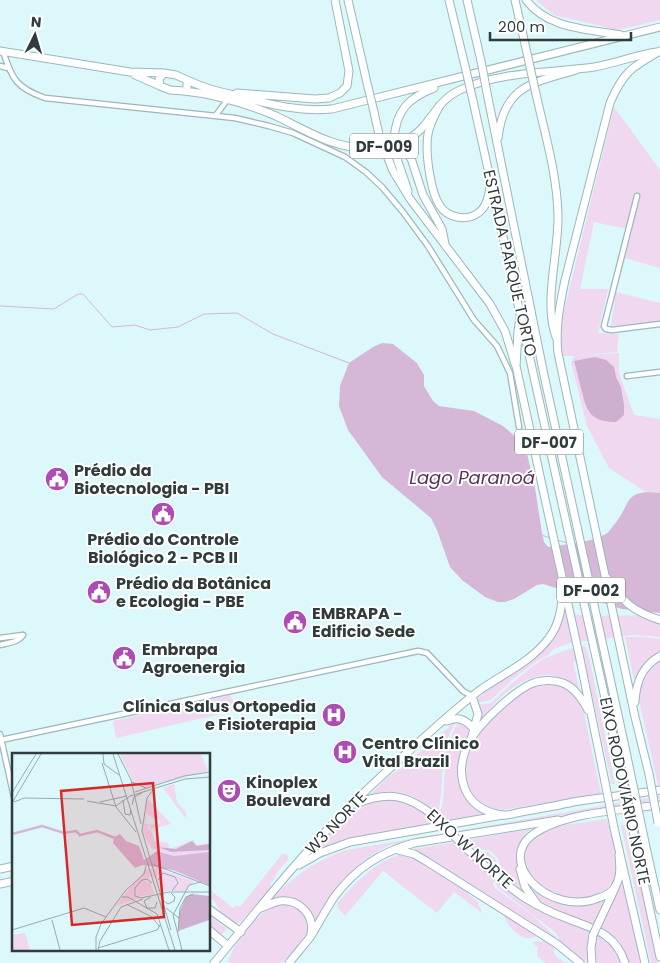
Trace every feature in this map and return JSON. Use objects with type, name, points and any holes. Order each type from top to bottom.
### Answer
[{"type":"main road","points":[[222,92],[315,99],[329,98],[340,93],[347,86],[349,71],[335,0]]},
{"type":"main road","points":[[348,0],[380,138],[393,171],[410,199],[483,294],[497,316],[505,331],[516,366],[580,659],[619,855],[645,963]]},
{"type":"main road","name":"ESTRADA PARQUE TORTO","points":[[450,0],[567,527]]},
{"type":"main road","name":"ESTRADA PARQUE TORTO","points":[[466,0],[481,61],[497,146],[577,525]]},
{"type":"main road","points":[[515,0],[557,196],[558,231],[552,311],[553,327],[659,826]]},
{"type":"main road","points":[[526,0],[537,12],[553,22],[624,36]]},
{"type":"main road","name":"DF-009","points":[[2,51],[130,72],[176,75],[205,88],[290,108],[318,110],[332,109],[660,27]]},
{"type":"main road","points":[[556,337],[565,280],[610,103],[620,82],[630,69],[660,51]]},
{"type":"main road","name":"DF-009","points":[[130,72],[170,90],[228,99],[274,116],[339,145],[353,148],[386,150],[416,134],[440,105],[453,93],[474,84],[523,74],[602,66],[660,51]]},
{"type":"main road","points":[[497,146],[499,130],[506,108],[516,94],[530,84],[576,70]]},
{"type":"main road","points":[[160,86],[159,79],[164,73]]},
{"type":"main road","points":[[410,199],[396,153],[394,139],[396,124],[407,103],[422,92],[457,78]]},
{"type":"main road","points":[[184,91],[188,86],[187,80]]},
{"type":"main road","points":[[440,105],[430,126],[427,143],[434,194],[441,207],[454,216],[463,218],[478,214],[488,197],[490,178]]},
{"type":"main road","points":[[386,150],[403,151],[410,158],[423,195],[440,223],[444,235],[444,244]]},
{"type":"main road","points":[[516,366],[521,315]]},
{"type":"main road","name":"EIXO RODOVIÁRIO NORTE","points":[[577,525],[660,910]]},
{"type":"main road","name":"EIXO RODOVIÁRIO NORTE","points":[[567,527],[660,957]]},
{"type":"main road","points":[[606,578],[628,606],[642,614],[660,620]]},
{"type":"main road","name":"W3 NORTE","points":[[214,963],[292,868],[399,759],[472,696],[533,655],[551,636],[562,606],[563,588]]},
{"type":"main road","points":[[635,717],[635,699],[642,671],[660,656]]},
{"type":"main road","points":[[472,738],[493,713],[509,699],[524,688],[540,681],[559,682],[568,686],[577,693],[591,714]]},
{"type":"main road","points":[[472,696],[478,719],[465,755],[462,773],[465,791],[472,801],[483,808],[503,815]]},
{"type":"main road","points":[[443,722],[458,718],[465,720],[474,730]]},
{"type":"main road","name":"W3 NORTE","points":[[292,868],[350,842],[576,802],[660,790]]},
{"type":"main road","name":"EIXO W NORTE","points":[[353,805],[371,798],[392,795],[404,797],[415,802],[434,816],[498,878],[537,904],[602,932],[613,941],[625,963]]},
{"type":"main road","points":[[289,963],[310,937],[336,895],[359,870],[392,849],[414,843],[660,804]]},
{"type":"main road","points":[[537,904],[522,880],[519,865],[525,842],[538,831],[569,818]]},
{"type":"main road","name":"EIXO W NORTE","points":[[392,849],[404,850],[426,861],[557,944],[580,963]]},
{"type":"main road","points":[[592,963],[591,948],[593,935],[619,880],[619,855]]},
{"type":"main road","points":[[521,857],[523,869],[534,885],[549,896],[559,900],[576,903],[586,902],[601,898],[615,888]]},
{"type":"main road","points":[[258,909],[277,902],[296,903],[305,909],[310,917],[312,929],[310,937]]},
{"type":"main road","points":[[210,910],[241,932]]},
{"type":"main road","points":[[210,931],[226,949],[223,963]]},
{"type":"street","points":[[2,51],[8,68],[19,86],[45,98],[216,115],[269,126],[293,133],[345,157],[366,172],[382,187],[403,212],[428,246],[474,320],[497,346],[510,373],[519,427]]},
{"type":"street","points":[[0,66],[8,68]]},
{"type":"street","points":[[216,115],[228,99]]},
{"type":"street","points":[[339,145],[345,157]]},
{"type":"street","points":[[637,196],[604,321],[605,328],[612,330],[660,324]]},
{"type":"street","points":[[627,376],[660,372]]},
{"type":"street","points":[[0,638],[23,635],[22,638],[16,641],[0,645]]},
{"type":"street","points":[[1,740],[418,651],[427,653],[463,691],[472,696]]},
{"type":"street","points":[[463,691],[466,702]]},
{"type":"street","points":[[0,734],[12,789]]},
{"type":"shaded area","points":[[536,0],[660,0],[660,20],[618,30],[554,15]]},
{"type":"shaded area","points":[[614,107],[660,170],[660,268],[625,258],[632,230],[594,222],[580,289],[608,289],[598,333],[619,334],[617,352],[582,355],[619,353],[619,373],[634,415],[660,419],[660,493],[646,492],[609,468],[587,426],[571,362],[575,356],[563,356],[559,331]]},
{"type":"shaded area","points":[[616,292],[660,303],[660,321],[611,326]]},
{"type":"shaded area","points":[[595,357],[606,360],[614,367],[621,387],[624,415],[616,422],[608,422],[596,418],[586,406],[574,361]]},
{"type":"shaded area","points":[[562,614],[594,616],[660,615],[660,637],[633,635],[569,643],[552,650],[550,654],[537,661],[512,680],[491,700],[477,703],[475,700],[534,658]]},
{"type":"shaded area","points":[[625,637],[660,639],[660,652],[643,664],[634,680]]},
{"type":"shaded area","points":[[585,646],[589,656],[615,784],[612,784],[584,659],[573,662],[579,688],[559,677],[547,675],[535,677],[524,681],[503,696],[479,723],[477,705],[491,703],[511,684],[545,658],[569,649]]},
{"type":"shaded area","points":[[660,660],[660,785],[658,785],[639,694],[641,682],[646,672]]},
{"type":"shaded area","points":[[548,683],[569,691],[577,698],[583,708],[601,794],[502,810],[484,804],[471,791],[467,777],[467,762],[473,747],[492,717],[504,705],[529,687]]},
{"type":"shaded area","points":[[230,695],[238,710],[116,738],[113,721]]},
{"type":"shaded area","points":[[458,721],[461,721],[469,729],[459,762],[458,773],[463,792],[475,807],[485,812],[496,814],[345,840],[312,853],[351,813],[378,799],[406,802],[420,809],[434,821],[443,819],[440,814],[443,801],[446,748]]},
{"type":"shaded area","points":[[455,722],[444,747],[438,815],[423,802],[408,794],[381,792],[371,794],[389,776]]},
{"type":"shaded area","points":[[660,796],[660,799],[390,845],[365,859],[345,878],[328,901],[314,926],[307,910],[299,902],[287,899],[270,901],[305,870],[347,850]]},
{"type":"shaded area","points":[[607,819],[616,852],[617,872],[616,877],[607,888],[587,897],[569,898],[552,893],[538,884],[528,872],[523,858],[527,845],[540,832],[561,826]]},
{"type":"shaded area","points":[[621,825],[624,825],[634,868],[636,863],[658,963],[651,963]]},
{"type":"shaded area","points":[[530,829],[520,844],[517,861],[528,895],[501,875],[500,864],[494,854],[488,850],[475,849],[469,840]]},
{"type":"shaded area","points":[[457,842],[495,880],[493,884],[495,888],[531,914],[556,937],[557,941],[413,849]]},
{"type":"shaded area","points":[[478,851],[488,852],[493,856],[498,864],[499,874],[478,854]]},
{"type":"shaded area","points":[[282,854],[287,854],[288,860],[278,871],[270,886],[272,887],[241,922],[237,923],[221,912],[210,898],[210,895],[212,896],[213,894],[210,890],[233,908],[237,905],[240,907]]},
{"type":"shaded area","points":[[402,854],[419,860],[465,889],[478,902],[482,913],[454,892],[437,913],[383,871],[345,916],[337,904],[351,888],[374,867]]},
{"type":"shaded area","points":[[622,874],[641,963],[630,963],[620,942],[600,926],[613,901]]},
{"type":"shaded area","points":[[497,881],[522,900],[591,931],[588,945],[590,963],[587,963],[559,942],[555,932],[498,888]]},
{"type":"shaded area","points":[[525,881],[544,896],[564,905],[585,905],[608,896],[593,924],[543,904],[534,896]]},
{"type":"shaded area","points":[[277,904],[292,905],[304,915],[308,922],[308,928],[302,941],[282,963],[228,963],[235,946],[247,929],[262,914]]},
{"type":"shaded area","points":[[504,915],[538,936],[532,938],[522,937],[509,925]]},
{"type":"shaded area","points":[[210,916],[227,929],[221,935],[210,927]]},
{"type":"shaded area","points":[[597,933],[614,946],[623,963],[597,963],[595,943]]},
{"type":"shaded area","points":[[546,941],[554,947],[554,953],[557,957],[567,963],[546,963],[537,956],[538,948],[532,942]]},
{"type":"water","name":"Lago Paranoá","points":[[382,343],[393,344],[417,363],[424,375],[424,386],[433,401],[439,406],[474,411],[503,426],[525,445],[535,488],[544,542],[548,547],[585,541],[606,534],[620,517],[630,499],[640,493],[660,493],[660,613],[622,609],[543,584],[537,585],[514,599],[498,602],[485,597],[462,580],[450,567],[431,518],[382,477],[348,430],[339,406],[340,386],[349,363]]},
{"type":"waterway","points":[[0,306],[54,309],[78,294],[83,294],[112,327],[135,325],[150,330],[178,327],[204,314],[237,313],[273,334],[349,363]]},
{"type":"waterway","points":[[541,535],[551,538]]},
{"type":"waterway","points":[[557,540],[568,543]]},
{"type":"place","name":"Prédio da Biotecnologia - PBI","points":[[57,479]]},
{"type":"place","name":"Prédio do Controle Biológico 2 - PCB II","points":[[163,514]]},
{"type":"place","name":"Prédio da Botânica e Ecologia - PBE","points":[[99,592]]},
{"type":"place","name":"EMBRAPA - Edificio Sede","points":[[295,622]]},
{"type":"place","name":"Embrapa Agroenergia","points":[[124,658]]},
{"type":"place","name":"Clínica Salus Ortopedia e Fisioterapia","points":[[334,715]]},
{"type":"place","name":"Centro Clínico Vital Brazil","points":[[345,752]]},
{"type":"place","name":"Kinoplex Boulevard","points":[[229,791]]}]
